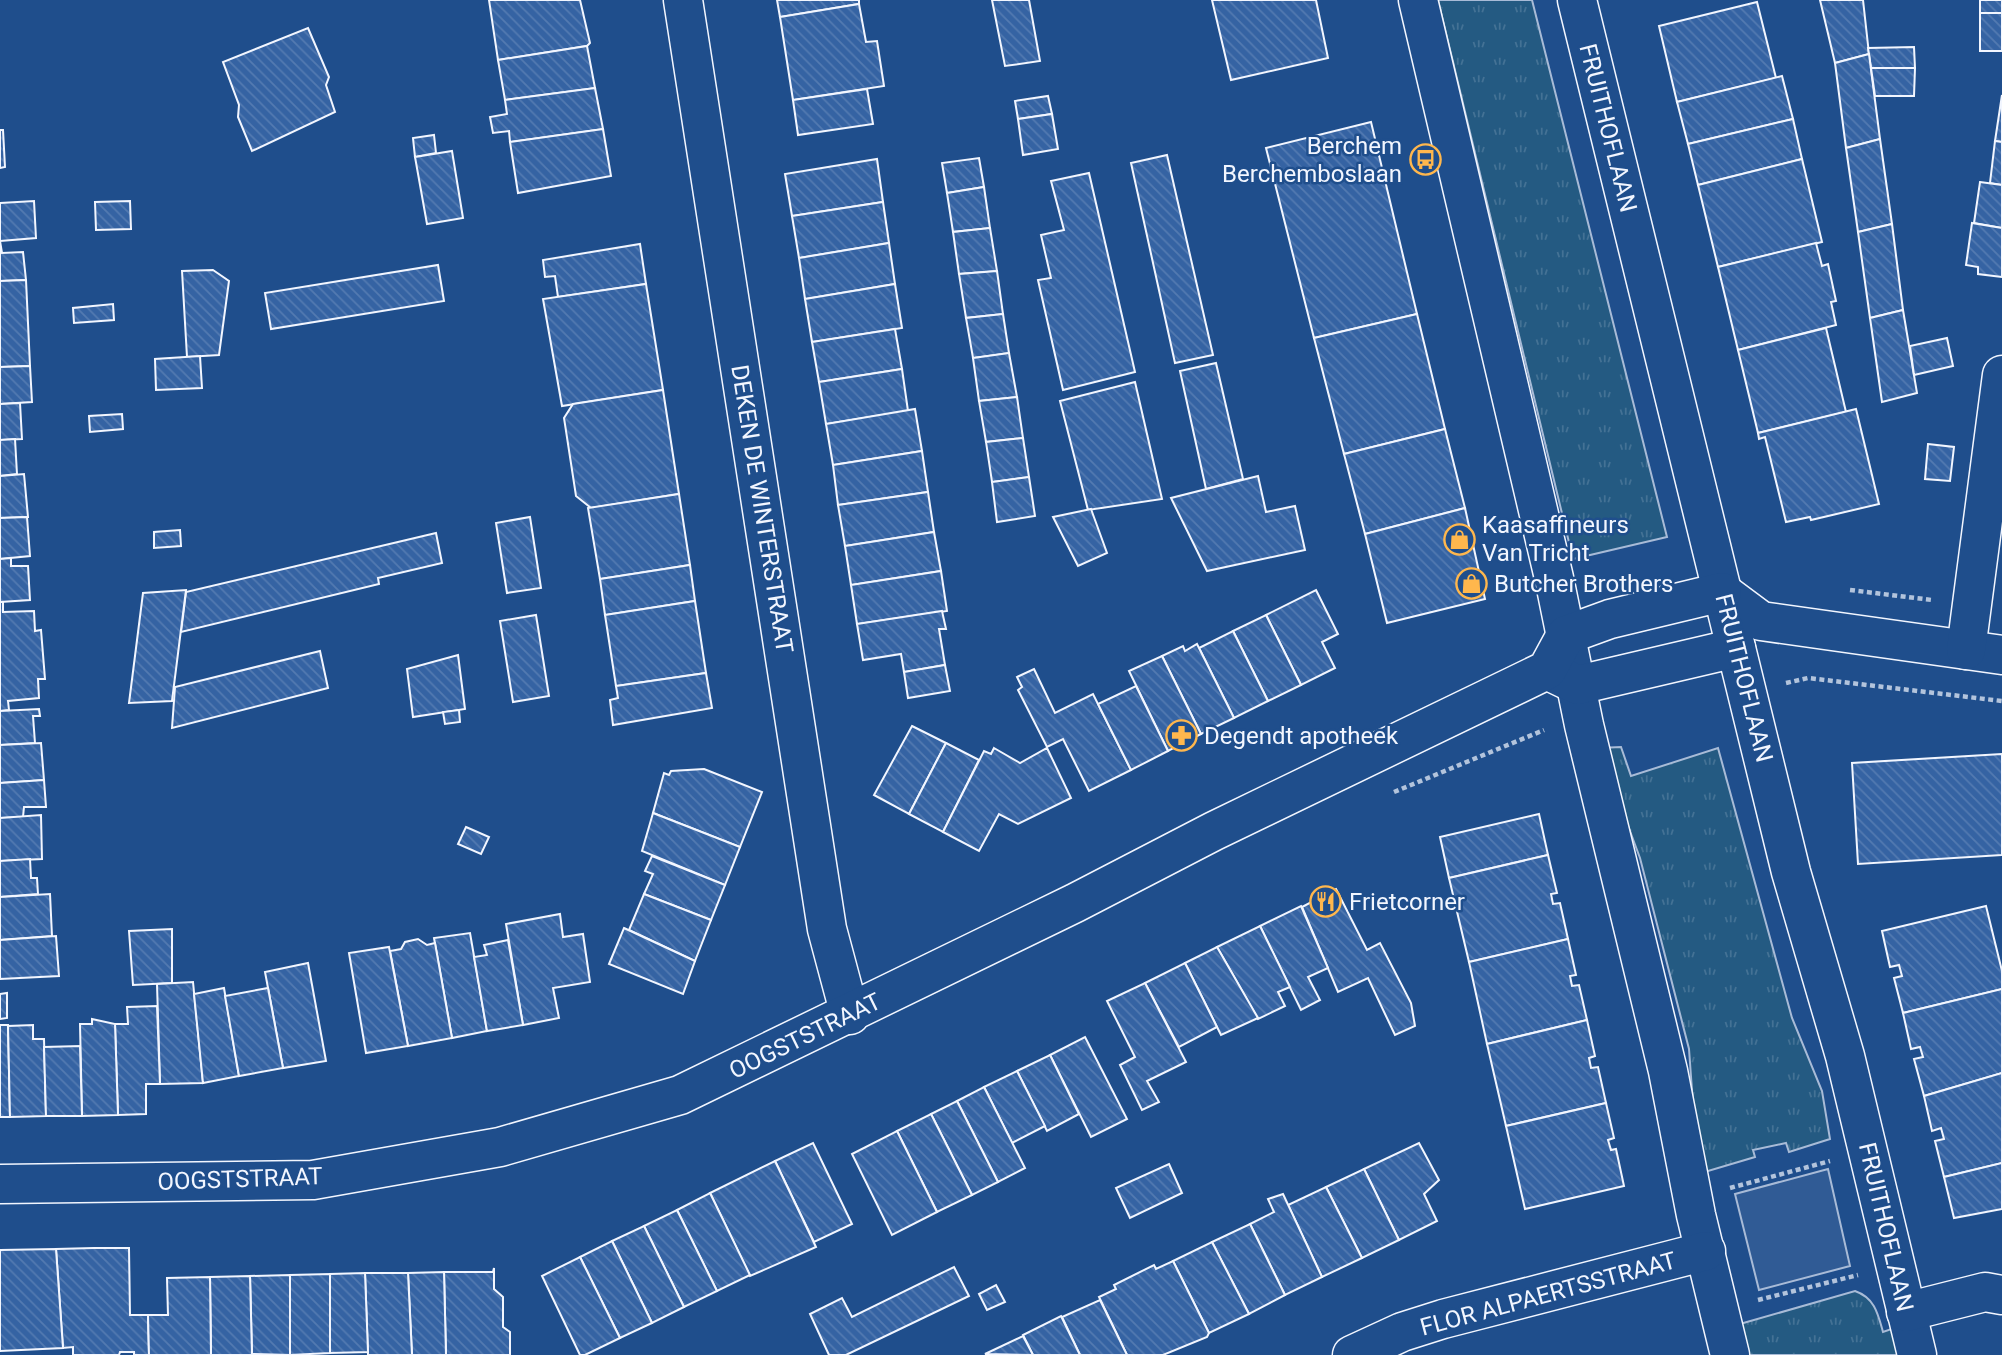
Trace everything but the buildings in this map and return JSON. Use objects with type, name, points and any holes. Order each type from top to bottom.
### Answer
[{"type":"street","name":"DEKEN DE WINTERSTRAAT","points":[[682,0],[827,929],[850,1015]]},
{"type":"street","points":[[1418,0],[1566,635],[1563,678],[1584,725],[1668,1070],[1696,1215],[1730,1355]]},
{"type":"street","name":"FRUITHOFLAAN","points":[[1577,0],[1722,592]]},
{"type":"street","points":[[1566,635],[1610,619],[1722,592],[1748,635],[1984,652],[2002,375]]},
{"type":"street","name":"OOGSTSTRAAT","points":[[0,1184],[313,1180],[500,1147],[680,1095],[850,1015],[1214,831],[1563,678],[1748,635]]},
{"type":"street","name":"FRUITHOFLAAN","points":[[1748,635],[1791,872],[1845,1056],[1917,1355]]},
{"type":"street","name":"FLOR ALPAERTSSTRAAT","points":[[1352,1355],[1402,1332],[1443,1320],[1710,1269]]},
{"type":"street","points":[[1906,1312],[1985,1292],[2002,1295]]},
{"type":"path","points":[[1696,1215],[1722,1190],[1832,1161]]},
{"type":"path","points":[[1710,1269],[1752,1301],[1862,1274]]},
{"type":"green space","points":[[1438,0],[1532,0],[1667,537],[1573,559]]},
{"type":"green space","points":[[1621,747],[1631,776],[1718,748],[1792,1018],[1822,1091],[1830,1139],[1789,1152],[1786,1143],[1753,1150],[1755,1157],[1698,1174],[1689,1049],[1640,858],[1599,748]]},
{"type":"green space","points":[[1855,1291],[1871,1302],[1883,1332],[1906,1324],[1911,1355],[1744,1355],[1733,1326]]},
{"type":"shaded area","points":[[1828,1169],[1850,1266],[1759,1290],[1735,1194]]},
{"type":"place","name":"Berchem Berchemboslaan","points":[[1425,160]]},
{"type":"place","name":"Kaasaffineurs Van Tricht","points":[[1459,539]]},
{"type":"place","name":"Butcher Brothers","points":[[1471,584]]},
{"type":"place","name":"Degendt apotheek","points":[[1181,736]]},
{"type":"place","name":"Frietcorner","points":[[1326,902]]}]
